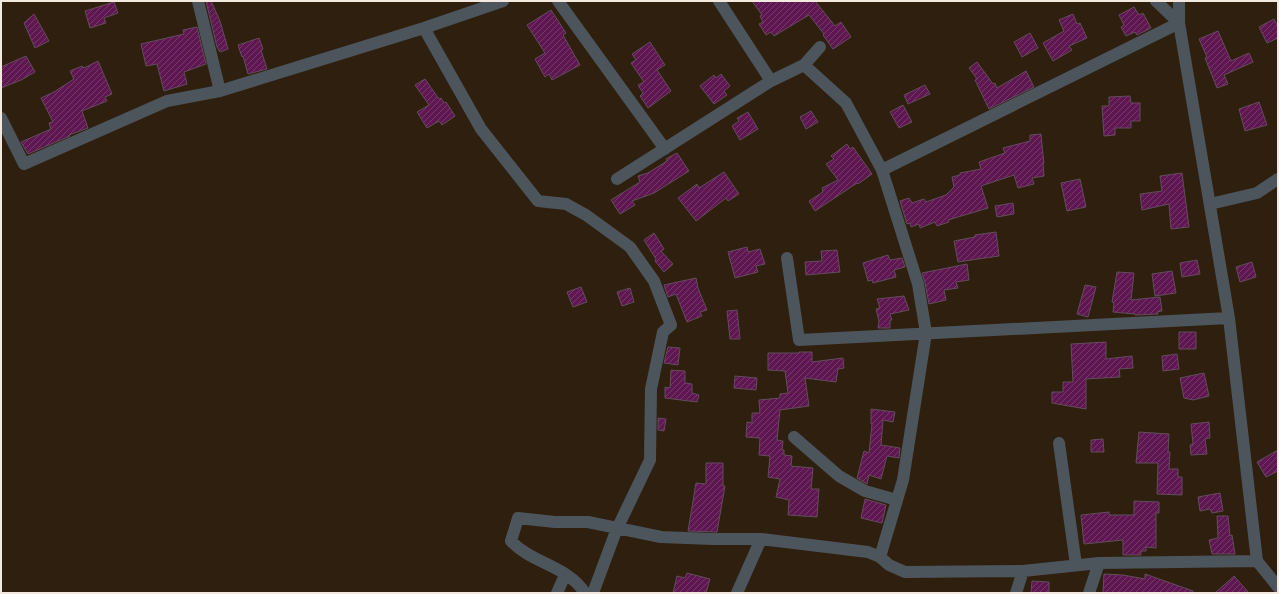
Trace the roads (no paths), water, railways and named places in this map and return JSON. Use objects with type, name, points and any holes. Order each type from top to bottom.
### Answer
[{"type":"street","points":[[198,1],[220,91]]},
{"type":"street","points":[[1,118],[24,164],[167,101],[220,91],[424,28],[503,1]]},
{"type":"street","points":[[558,1],[665,149]]},
{"type":"street","points":[[719,1],[771,81]]},
{"type":"street","points":[[1156,1],[1179,23]]},
{"type":"street","points":[[1179,1],[1179,23],[1229,318],[1257,561],[1278,587]]},
{"type":"street","points":[[882,170],[1179,23]]},
{"type":"street","points":[[424,28],[481,129],[538,201],[566,204],[586,215],[630,247],[654,281],[671,325],[662,332],[651,389],[650,460],[617,528],[593,593]]},
{"type":"street","points":[[617,179],[771,81],[804,65],[820,47]]},
{"type":"street","points":[[804,65],[846,103],[882,170],[918,284],[926,333],[903,480],[880,557]]},
{"type":"street","points":[[1210,204],[1257,193],[1278,179]]},
{"type":"street","points":[[787,258],[799,340],[1229,318]]},
{"type":"street","points":[[794,436],[839,476],[865,491],[897,500]]},
{"type":"street","points":[[1059,443],[1076,565]]},
{"type":"street","points":[[584,593],[580,586],[555,567],[518,548],[510,541],[518,518],[555,522],[588,522],[660,537],[761,539],[868,552],[880,557],[889,565],[905,572],[1023,570],[1099,563],[1257,561]]},
{"type":"street","points":[[737,593],[761,539]]},
{"type":"street","points":[[1089,593],[1099,563]]},
{"type":"street","points":[[1016,593],[1023,570]]},
{"type":"street","points":[[557,593],[566,575]]}]
